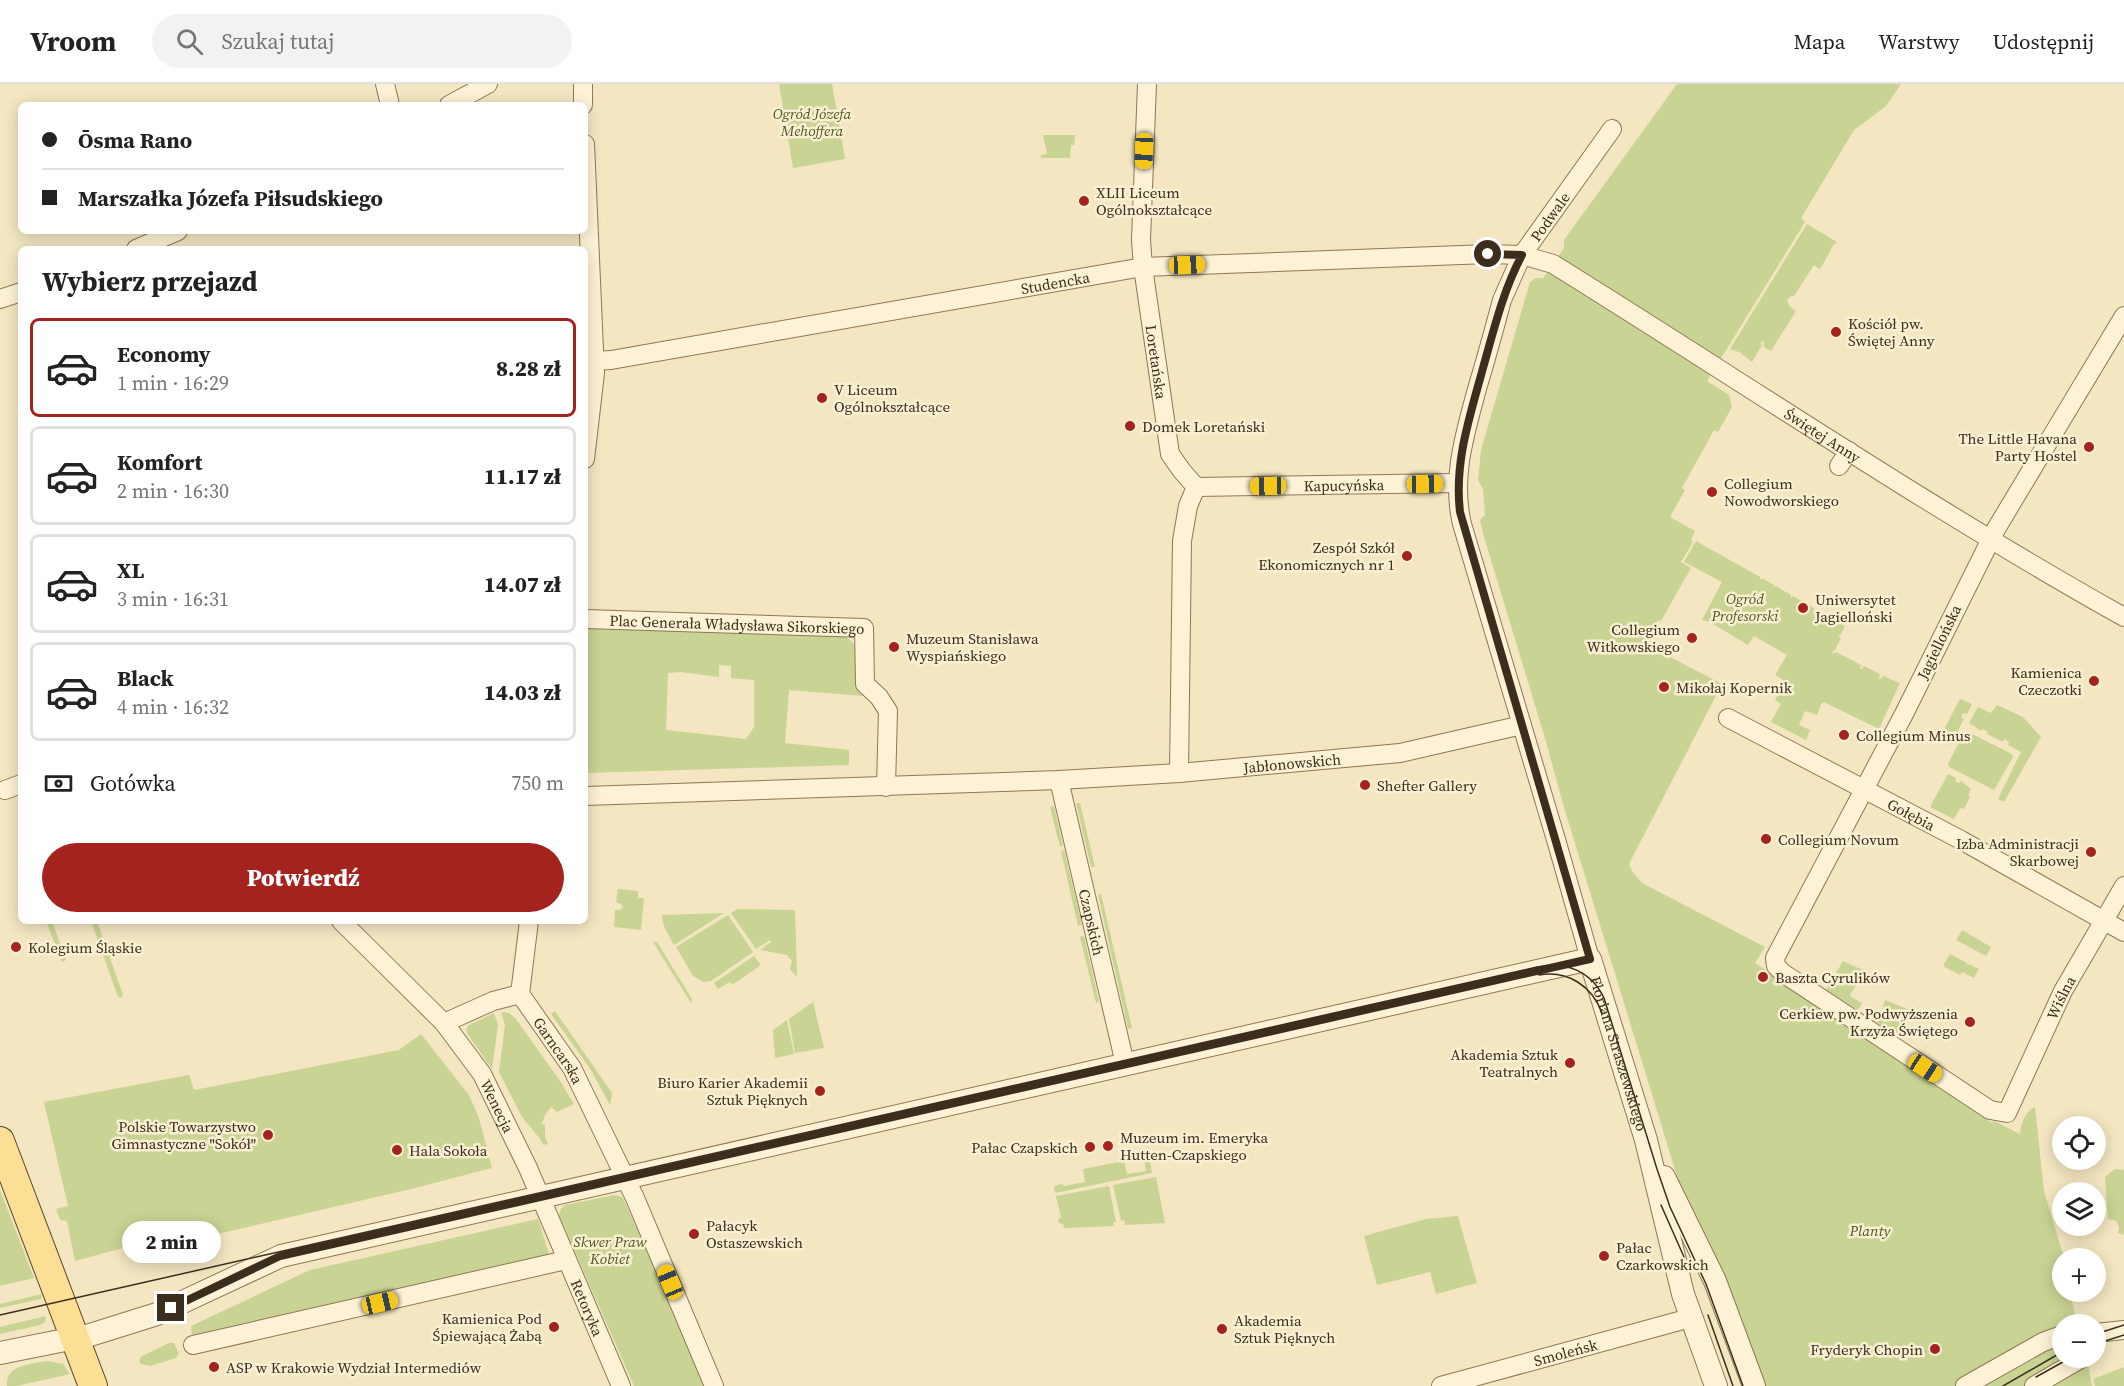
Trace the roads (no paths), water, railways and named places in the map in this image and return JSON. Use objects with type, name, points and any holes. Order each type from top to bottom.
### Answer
[{"type":"main road","points":[[0,1141],[93,1386]]},
{"type":"street","points":[[385,84],[389,102]]},
{"type":"street","points":[[455,102],[488,84]]},
{"type":"street","points":[[583,84],[583,102]]},
{"type":"street","name":"Loretańska","points":[[1147,84],[1141,240],[1143,267],[1170,453],[1196,487]]},
{"type":"street","name":"Podwale","points":[[1458,483],[1462,444],[1507,286],[1522,255],[1612,129]]},
{"type":"street","points":[[588,216],[594,360],[588,426]]},
{"type":"street","points":[[143,246],[171,234]]},
{"type":"street","name":"Studencka","points":[[594,360],[611,360],[1143,267],[1488,254],[1522,255]]},
{"type":"street","name":"Świętej Anny","points":[[1522,255],[1553,264],[1844,458],[1991,539],[2124,617]]},
{"type":"street","points":[[0,299],[18,293]]},
{"type":"street","name":"Jagiellońska","points":[[2007,1113],[1990,1110],[1783,973],[1776,966],[1775,957],[1904,714],[1991,539],[2124,316]]},
{"type":"street","name":"Kapucyńska","points":[[1196,487],[1458,483]]},
{"type":"street","name":"Floriana Straszewskiego","points":[[1458,483],[1462,524],[1590,959],[1646,1140],[1690,1318],[1716,1386]]},
{"type":"street","points":[[1179,773],[1182,541],[1188,506],[1196,487]]},
{"type":"street","name":"Plac Generała Władysława Sikorskiego","points":[[588,619],[864,628],[865,684],[879,697],[888,711],[886,787]]},
{"type":"street","name":"Gołębia","points":[[1728,718],[1864,789],[2124,932]]},
{"type":"street","name":"Jabłonowskich","points":[[1059,780],[1179,773],[1400,753],[1522,725]]},
{"type":"street","points":[[588,796],[1059,780]]},
{"type":"street","name":"Czapskich","points":[[1059,780],[1125,1064]]},
{"type":"street","name":"Wiślna","points":[[2007,1113],[2063,991],[2124,886]]},
{"type":"street","name":"Wenecja","points":[[344,924],[444,1023],[482,1074],[517,1144],[540,1197]]},
{"type":"street","points":[[444,1023],[493,1000],[520,994],[529,924]]},
{"type":"street","points":[[0,1353],[122,1326],[157,1314],[280,1256],[1590,959]]},
{"type":"street","name":"Garncarska","points":[[520,994],[572,1068],[625,1178]]},
{"type":"street","name":"Floriana Straszewskiego","points":[[1646,1140],[1715,1281],[1754,1386]]},
{"type":"street","points":[[625,1178],[714,1386]]},
{"type":"street","name":"Retoryka","points":[[540,1197],[621,1386]]},
{"type":"street","points":[[193,1345],[566,1260]]},
{"type":"street","name":"Smoleńsk","points":[[1441,1386],[1690,1318]]},
{"type":"street","points":[[2106,1332],[2121,1331]]},
{"type":"street","points":[[2106,1341],[2121,1331]]},
{"type":"street","points":[[1965,1386],[2052,1339]]},
{"type":"street","points":[[2034,1386],[2065,1368]]},
{"type":"tram line","points":[[0,1315],[1537,967],[1558,966],[1568,967],[1585,975],[1599,989],[1604,998],[1670,1207],[1706,1284],[1743,1386]]},
{"type":"tram line","points":[[1539,975],[1560,975],[1578,982],[1592,995],[1602,1013]]},
{"type":"tram line","points":[[1661,1205],[1684,1257]]},
{"type":"tram line","points":[[1708,1315],[1733,1386]]},
{"type":"tram line","points":[[2106,1331],[2124,1325]]},
{"type":"tram line","points":[[2106,1341],[2124,1335]]},
{"type":"tram line","points":[[2003,1386],[2052,1358]]},
{"type":"tram line","points":[[2036,1377],[2052,1368]]},
{"type":"place","name":"XLII Liceum Ogólnokształcące","points":[[1084,201]]},
{"type":"place","name":"Kościół pw. Świętej Anny","points":[[1836,332]]},
{"type":"place","name":"V Liceum Ogólnokształcące","points":[[822,398]]},
{"type":"place","name":"Domek Loretański","points":[[1130,426]]},
{"type":"place","name":"The Little Havana Party Hostel","points":[[2089,447]]},
{"type":"place","name":"Collegium Nowodworskiego","points":[[1712,492]]},
{"type":"place","name":"Zespół Szkół Ekonomicznych nr 1","points":[[1407,556]]},
{"type":"place","name":"Uniwersytet Jagielloński","points":[[1803,608]]},
{"type":"place","name":"Collegium Witkowskiego","points":[[1692,638]]},
{"type":"place","name":"Muzeum Stanisława Wyspiańskiego","points":[[894,647]]},
{"type":"place","name":"Kamienica Czeczotki","points":[[2094,681]]},
{"type":"place","name":"Mikołaj Kopernik","points":[[1664,687]]},
{"type":"place","name":"Collegium Minus","points":[[1844,735]]},
{"type":"place","name":"Shefter Gallery","points":[[1365,785]]},
{"type":"place","name":"Collegium Novum","points":[[1766,839]]},
{"type":"place","name":"Izba Administracji Skarbowej","points":[[2091,852]]},
{"type":"place","name":"Kolegium Śląskie","points":[[16,947]]},
{"type":"place","name":"Baszta Cyrulików","points":[[1763,977]]},
{"type":"place","name":"Cerkiew pw. Podwyższenia Krzyża Świętego","points":[[1970,1022]]},
{"type":"place","name":"Akademia Sztuk Teatralnych","points":[[1570,1063]]},
{"type":"place","name":"Biuro Karier Akademii Sztuk Pięknych","points":[[820,1091]]},
{"type":"place","name":"Polskie Towarzystwo Gimnastyczne \"Sokół\"","points":[[268,1135]]},
{"type":"place","name":"Muzeum im. Emeryka Hutten-Czapskiego","points":[[1108,1146]]},
{"type":"place","name":"Pałac Czapskich","points":[[1090,1147]]},
{"type":"place","name":"Hala Sokoła","points":[[397,1150]]},
{"type":"place","name":"Pałacyk Ostaszewskich","points":[[694,1234]]},
{"type":"place","name":"Pałac Czarkowskich","points":[[1604,1256]]},
{"type":"place","name":"Kamienica Pod Śpiewającą Żabą","points":[[554,1327]]},
{"type":"place","name":"Akademia Sztuk Pięknych","points":[[1222,1329]]},
{"type":"place","name":"Fryderyk Chopin","points":[[1935,1349]]},
{"type":"place","name":"ASP w Krakowie Wydział Intermediów","points":[[214,1367]]},
{"type":"park label","name":"Ogród Józefa Mehoffera","points":[[812,122]]},
{"type":"park label","name":"Ogród Profesorski","points":[[1745,606]]},
{"type":"park label","name":"Planty","points":[[1870,1230]]},
{"type":"park label","name":"Skwer Praw Kobiet","points":[[610,1250]]}]
